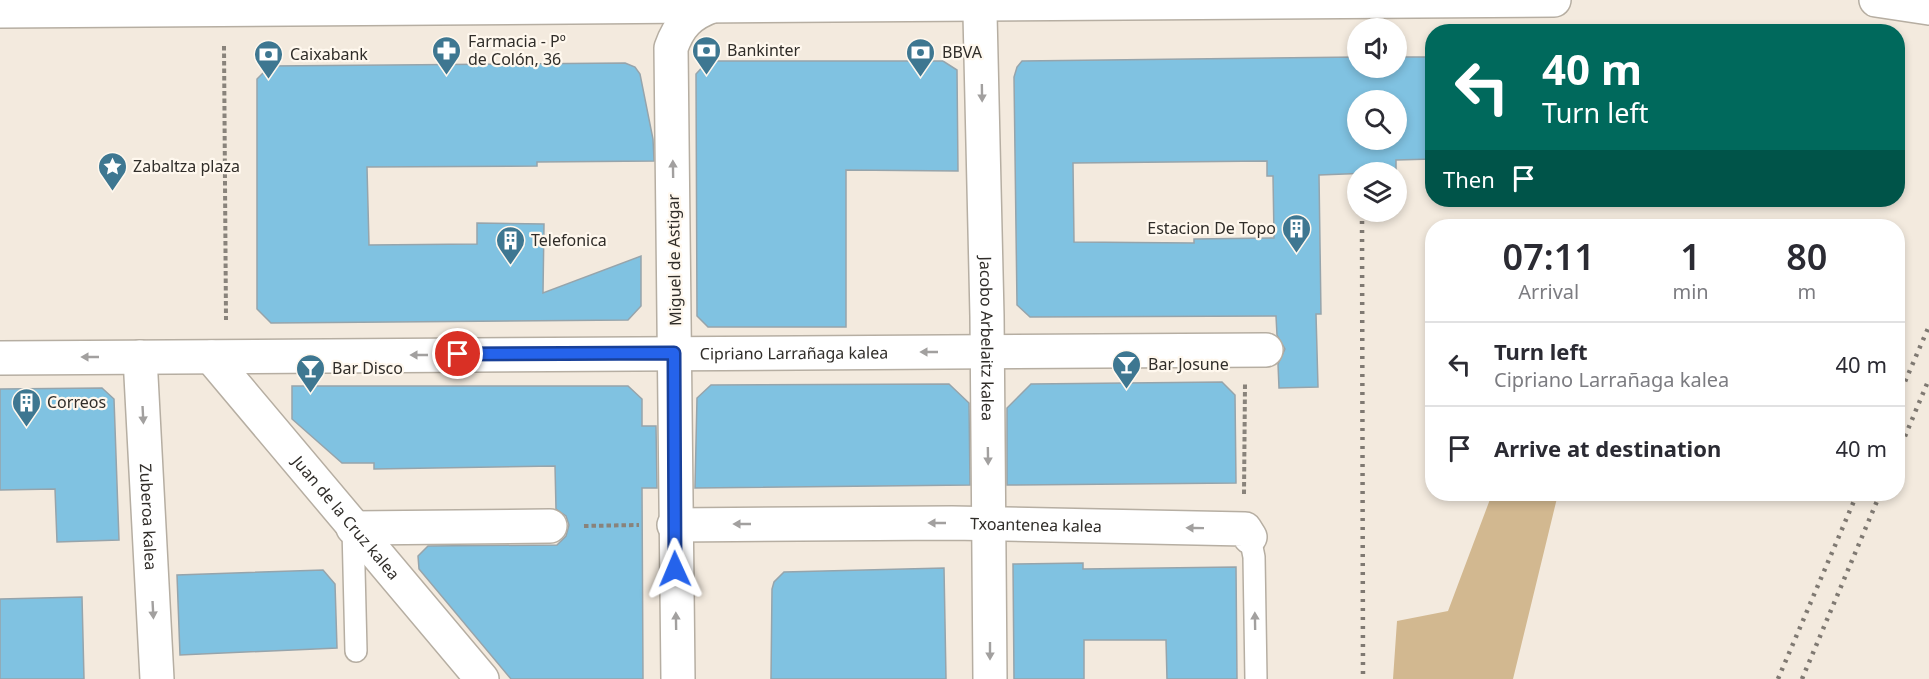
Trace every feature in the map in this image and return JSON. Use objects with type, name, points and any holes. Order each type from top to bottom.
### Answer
[{"type":"street","points":[[0,11],[551,3],[712,6],[985,2],[1554,0]]},
{"type":"street","points":[[1876,0],[1929,8]]},
{"type":"street","points":[[1914,0],[1929,8]]},
{"type":"street","name":"Jacobo Arbelaitz kalea","points":[[985,2],[980,14],[987,352],[990,679]]},
{"type":"street","name":"Miguel de Astigar","points":[[678,679],[674,525],[671,48],[685,21],[698,11],[712,6]]},
{"type":"street","name":"Cipriano Larrañaga kalea","points":[[227,356],[1256,350]]},
{"type":"street","points":[[0,358],[227,356]]},
{"type":"street","name":"Juan de la Cruz kalea","points":[[227,356],[353,528],[482,679]]},
{"type":"street","name":"Zuberoa kalea","points":[[140,357],[157,679]]},
{"type":"street","name":"Txoantenea kalea","points":[[674,525],[989,524],[1245,529],[1250,537]]},
{"type":"street","points":[[353,528],[550,526]]},
{"type":"lane","points":[[353,528],[356,651]]},
{"type":"lane","name":"Txoantenea kalea","points":[[1250,537],[1254,557],[1256,679]]},
{"type":"path","points":[[227,9],[224,33],[227,356]]},
{"type":"path","points":[[1244,473],[1256,350]]},
{"type":"path","points":[[550,526],[674,525]]},
{"type":"shaded area","points":[[1489,501],[1556,501],[1513,679],[1393,679],[1397,621],[1448,611]]},
{"type":"building","points":[[1347,57],[1347,78],[1407,78],[1407,57],[1425,57],[1425,159],[1347,162],[1347,174],[1319,175],[1321,314],[1316,314],[1318,387],[1279,388],[1278,364],[1285,349],[1277,335],[1276,316],[1030,317],[1017,305],[1014,77],[1022,61]],"holes":[[[1267,161],[1267,176],[1273,176],[1274,238],[1194,239],[1194,243],[1074,242],[1073,163]]]},
{"type":"building","points":[[708,61],[943,61],[957,70],[958,171],[846,170],[846,327],[708,327],[697,316],[696,74]]},
{"type":"building","points":[[625,63],[635,67],[640,74],[653,139],[654,161],[537,162],[537,166],[367,167],[369,245],[477,244],[477,223],[544,224],[543,293],[641,256],[641,306],[628,320],[271,323],[257,309],[257,79],[270,66]]},
{"type":"building","points":[[1222,382],[1235,395],[1236,483],[1007,485],[1007,408],[1031,384]]},
{"type":"building","points":[[949,384],[969,403],[970,485],[695,488],[697,398],[711,385]]},
{"type":"building","points":[[292,386],[628,386],[642,399],[642,426],[656,426],[657,488],[642,488],[643,679],[511,679],[419,569],[418,556],[428,546],[557,545],[566,536],[569,525],[566,516],[556,509],[555,466],[374,469],[374,463],[342,463],[292,419]]},
{"type":"building","points":[[102,388],[114,399],[119,540],[57,542],[55,489],[0,490],[0,389]]},
{"type":"building","points":[[1083,563],[1083,569],[1236,567],[1237,679],[1167,679],[1166,640],[1084,640],[1084,679],[1014,679],[1013,564]]},
{"type":"building","points":[[944,568],[946,679],[771,679],[772,589],[774,582],[784,572]]},
{"type":"building","points":[[323,570],[335,584],[337,648],[180,655],[177,575]]},
{"type":"building","points":[[82,597],[84,679],[0,679],[0,599]]},
{"type":"railway","points":[[1362,222],[1363,679]]},
{"type":"railway","points":[[1905,382],[1929,326]]},
{"type":"railway","points":[[1905,436],[1929,379]]},
{"type":"railway","points":[[1778,679],[1854,501]]},
{"type":"railway","points":[[1802,679],[1877,501]]},
{"type":"place","name":"Farmacia - Pº de Colón, 36","points":[[447,76]]},
{"type":"place","name":"Bankinter","points":[[706,76]]},
{"type":"place","name":"BBVA","points":[[921,78]]},
{"type":"place","name":"Caixabank","points":[[269,80]]},
{"type":"place","name":"Zabaltza plaza","points":[[112,192]]},
{"type":"place","name":"Estacion De Topo","points":[[1297,254]]},
{"type":"place","name":"Telefonica","points":[[510,266]]},
{"type":"place","name":"Bar Josune","points":[[1127,390]]},
{"type":"place","name":"Bar Disco","points":[[311,394]]},
{"type":"place","name":"Correos","points":[[26,428]]},
{"type":"route","points":[[458,354],[674,353],[675,569]]}]
